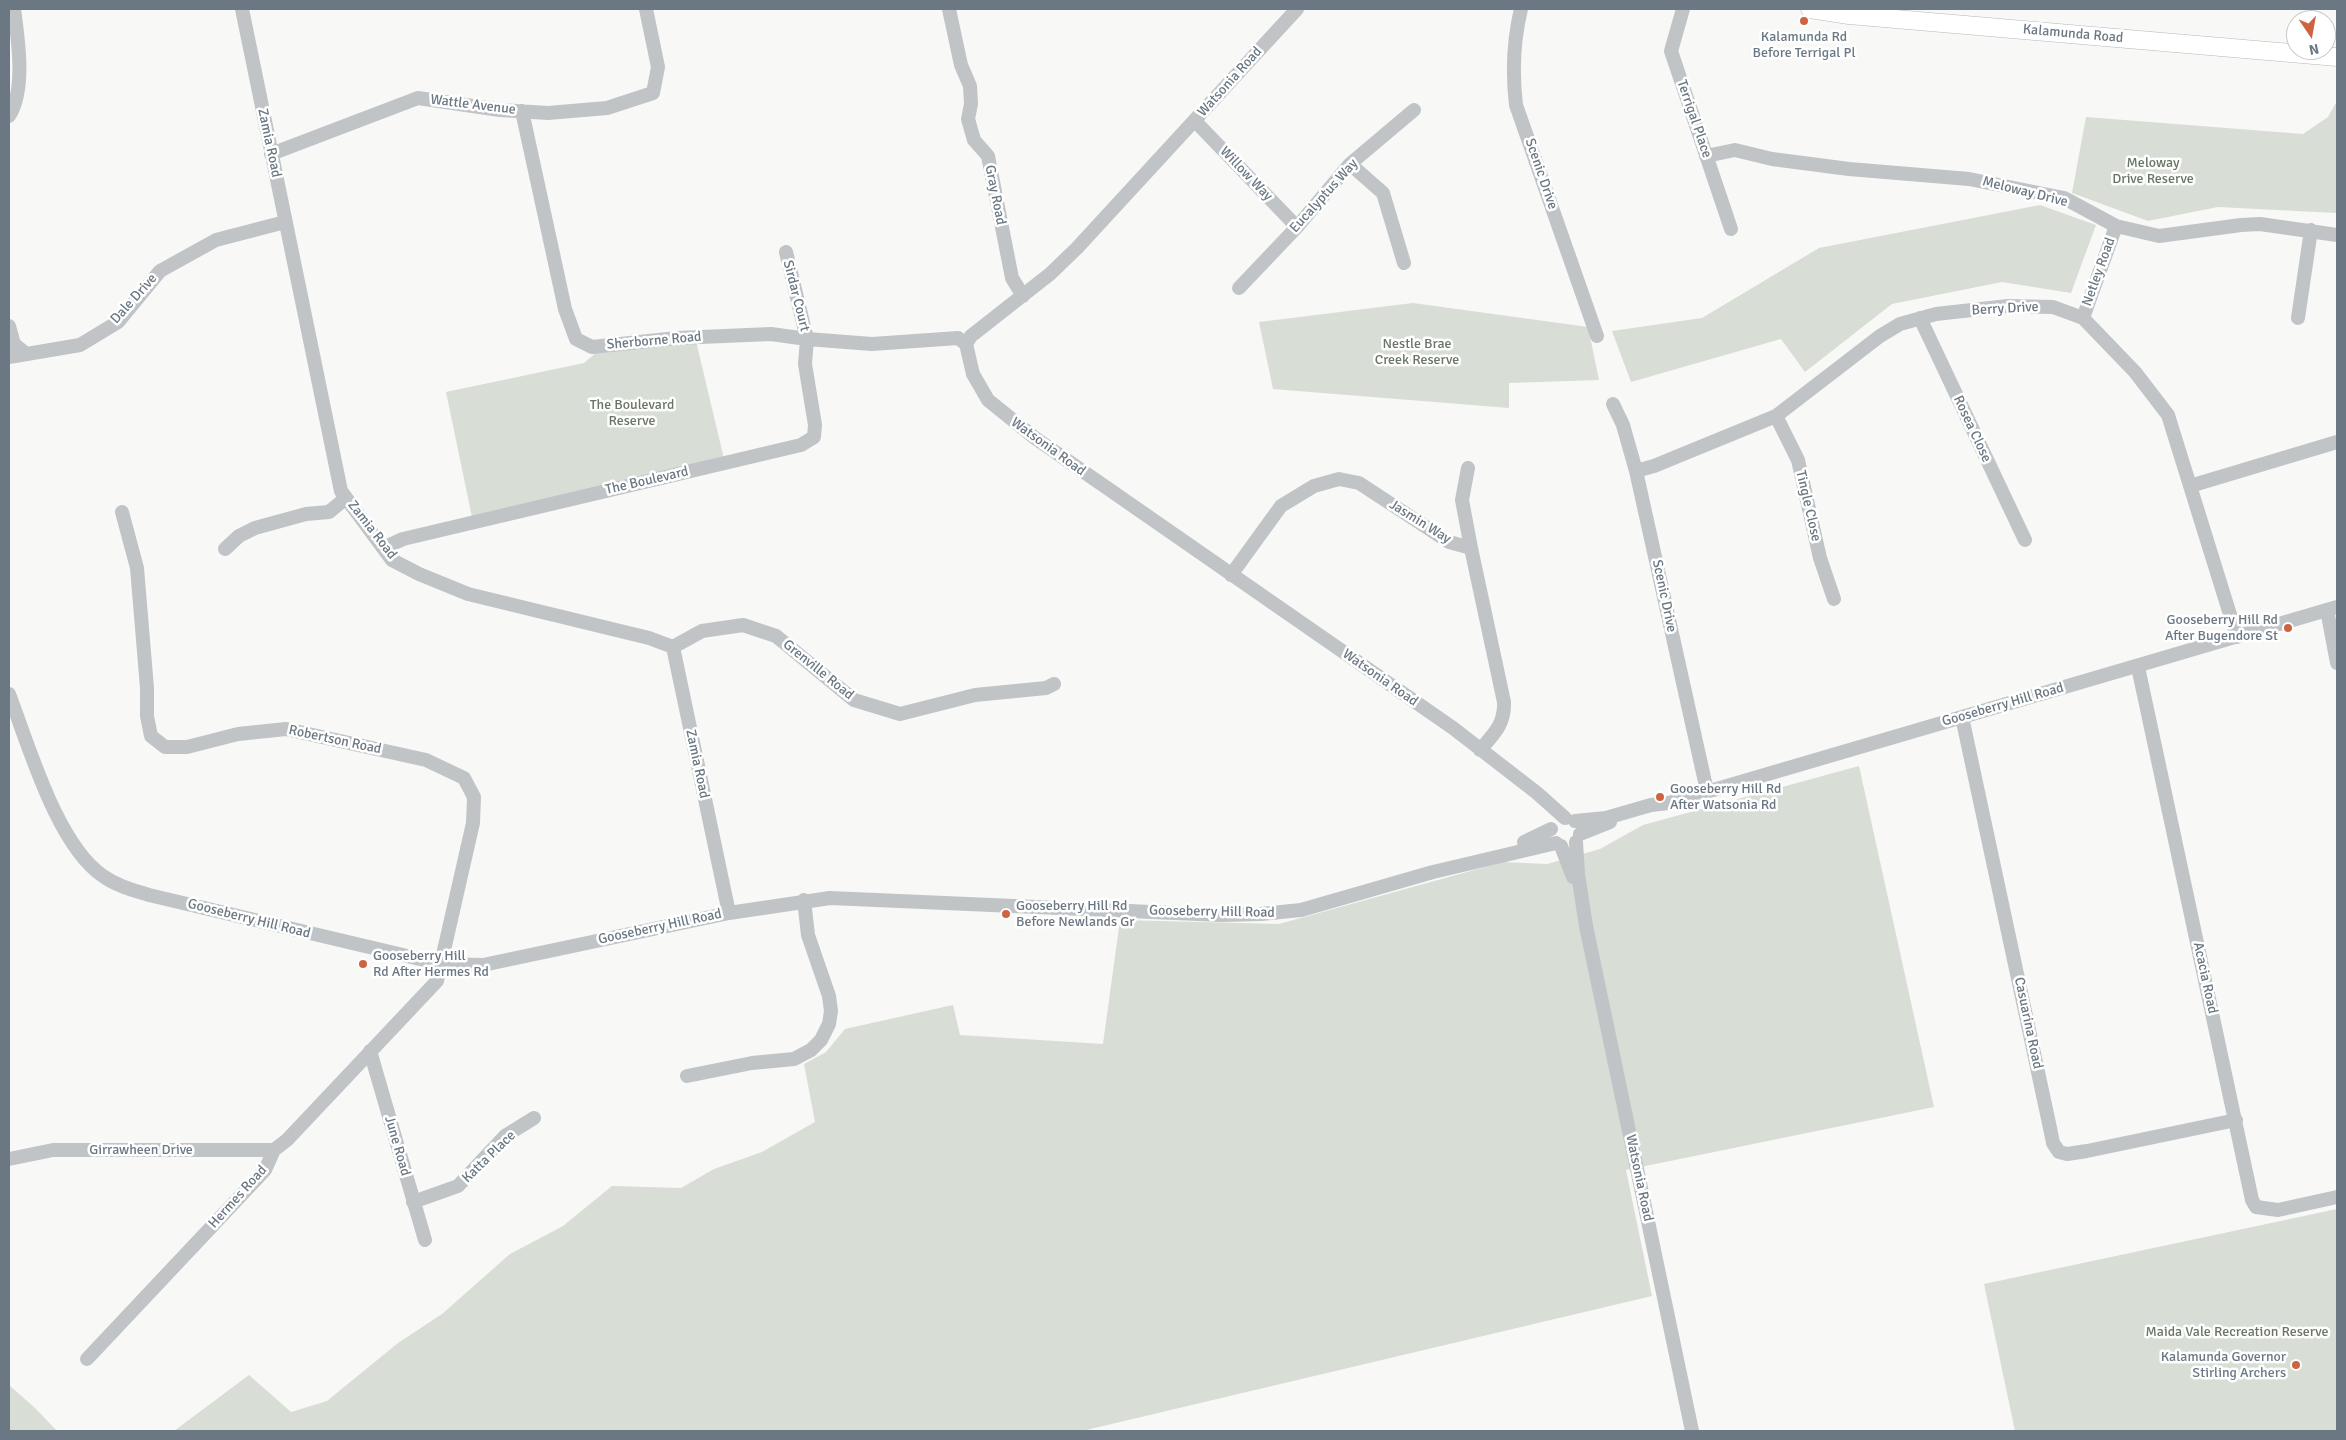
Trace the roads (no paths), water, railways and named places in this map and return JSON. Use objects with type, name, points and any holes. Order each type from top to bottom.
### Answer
[{"type":"main road","name":"Kalamunda Road","points":[[1810,9],[1849,15],[2337,57]]},
{"type":"street","points":[[9,116],[16,104],[19,45],[14,9]]},
{"type":"street","name":"Zamia Road","points":[[242,9],[341,490],[392,560],[405,567],[468,594],[649,638],[673,647],[729,913]]},
{"type":"street","name":"Wattle Avenue","points":[[271,154],[418,98],[500,110],[548,113],[608,108],[653,93],[658,67],[646,9]]},
{"type":"street","name":"Gray Road","points":[[949,9],[961,65],[970,86],[971,104],[968,119],[974,140],[988,156],[988,164],[1012,278],[1024,296]]},
{"type":"street","name":"Watsonia Road","points":[[1297,9],[1077,248],[1024,296],[982,325],[966,344],[973,374],[988,400],[1006,416],[1231,575],[1453,728],[1544,800],[1574,829],[1578,874],[1586,926],[1692,1431]]},
{"type":"street","name":"Scenic Drive","points":[[1521,9],[1514,44],[1513,78],[1516,105],[1597,336]]},
{"type":"street","name":"Terrigal Place","points":[[1683,9],[1671,51],[1731,229]]},
{"type":"street","name":"Eucalyptus Way","points":[[1239,288],[1296,227],[1350,164],[1414,110]]},
{"type":"street","name":"Sherborne Road","points":[[522,111],[565,309],[576,339],[592,347],[676,338],[771,334],[807,340],[872,344],[958,338],[966,344]]},
{"type":"street","name":"Willow Way","points":[[1195,121],[1296,227]]},
{"type":"street","name":"Meloway Drive","points":[[1706,156],[1735,150],[1772,159],[1830,167],[1969,178],[2064,198],[2116,226],[2159,236],[2241,224],[2278,225],[2337,235]]},
{"type":"street","points":[[1350,164],[1383,193],[1404,264]]},
{"type":"street","name":"Dale Drive","points":[[9,357],[80,345],[118,322],[160,271],[216,240],[286,222]]},
{"type":"street","name":"Netley Road","points":[[2083,318],[2116,226]]},
{"type":"street","points":[[2298,318],[2310,230]]},
{"type":"street","name":"Sirdar Court","points":[[786,252],[807,340]]},
{"type":"street","name":"Berry Drive","points":[[1636,472],[1776,416],[1880,336],[1900,324],[1920,318],[2008,306],[2053,307],[2083,318],[2135,372],[2168,415],[2237,637]]},
{"type":"street","name":"Rosea Close","points":[[1920,318],[2025,540]]},
{"type":"street","points":[[9,326],[14,344],[26,354]]},
{"type":"street","name":"The Boulevard","points":[[383,548],[402,539],[801,445],[814,437],[805,364],[807,340]]},
{"type":"street","name":"Scenic Drive","points":[[1613,404],[1623,425],[1636,472],[1707,791]]},
{"type":"street","name":"Tingle Close","points":[[1776,416],[1798,460],[1820,558],[1834,599]]},
{"type":"street","points":[[2190,486],[2337,442]]},
{"type":"street","points":[[1468,468],[1462,500],[1504,702],[1504,716],[1495,732],[1480,750]]},
{"type":"street","name":"Jasmin Way","points":[[1231,575],[1282,506],[1314,486],[1339,479],[1359,483],[1449,542],[1471,548]]},
{"type":"street","points":[[225,549],[239,536],[254,528],[306,514],[329,512],[346,498]]},
{"type":"street","name":"Robertson Road","points":[[122,512],[137,568],[147,688],[147,716],[151,736],[165,747],[187,747],[238,734],[286,729],[426,760],[464,778],[474,798],[474,823],[441,964]]},
{"type":"street","points":[[2332,609],[2337,663]]},
{"type":"street","name":"Gooseberry Hill Road","points":[[1433,872],[1471,856],[1532,839],[1552,828],[1555,822],[1574,829],[1606,818],[1651,805],[1669,802],[2138,667],[2332,609]]},
{"type":"street","name":"Grenville Road","points":[[673,647],[702,631],[742,625],[776,636],[854,700],[900,714],[975,695],[1046,688],[1054,684]]},
{"type":"street","name":"Acacia Road","points":[[2138,667],[2256,1207],[2278,1210],[2337,1197]]},
{"type":"street","name":"Gooseberry Hill Road","points":[[9,694],[64,830],[87,862],[102,876],[117,885],[149,895],[441,964],[483,965],[729,913],[804,900],[852,898],[1248,915],[1301,910],[1433,872],[1558,845],[1569,847],[1574,829]]},
{"type":"street","name":"Casuarina Road","points":[[1962,717],[2053,1143],[2059,1152],[2067,1154],[2087,1151],[2236,1120]]},
{"type":"street","points":[[1544,800],[1552,828]]},
{"type":"street","name":"Watsonia Road","points":[[1552,828],[1552,837],[1571,868],[1578,905],[1586,926]]},
{"type":"street","points":[[687,1076],[752,1063],[794,1059],[811,1050],[821,1040],[829,1024],[831,1011],[829,996],[808,935],[804,900]]},
{"type":"street","name":"Hermes Road","points":[[87,1359],[265,1170],[274,1150],[287,1140],[432,988],[437,981],[441,964]]},
{"type":"street","name":"June Road","points":[[370,1051],[425,1240]]},
{"type":"street","name":"Katta Place","points":[[413,1202],[458,1186],[505,1136],[534,1118]]},
{"type":"street","name":"Girrawheen Drive","points":[[9,1159],[53,1150],[274,1150]]},
{"type":"place","name":"Kalamunda Rd Before Terrigal Pl","points":[[1804,21]]},
{"type":"place","name":"Gooseberry Hill Rd After Bugendore St","points":[[2288,628]]},
{"type":"place","name":"Gooseberry Hill Rd After Watsonia Rd","points":[[1660,797]]},
{"type":"place","name":"Gooseberry Hill Rd Before Newlands Gr","points":[[1006,914]]},
{"type":"place","name":"Gooseberry Hill Rd After Hermes Rd","points":[[363,964]]},
{"type":"place","name":"Kalamunda Governor Stirling Archers","points":[[2296,1365]]},
{"type":"park label","name":"Meloway Drive Reserve","points":[[2153,172]]},
{"type":"park label","name":"Nestle Brae Creek Reserve","points":[[1417,352]]},
{"type":"park label","name":"The Boulevard Reserve","points":[[632,414]]},
{"type":"park label","name":"Maida Vale Recreation Reserve","points":[[2237,1332]]}]
